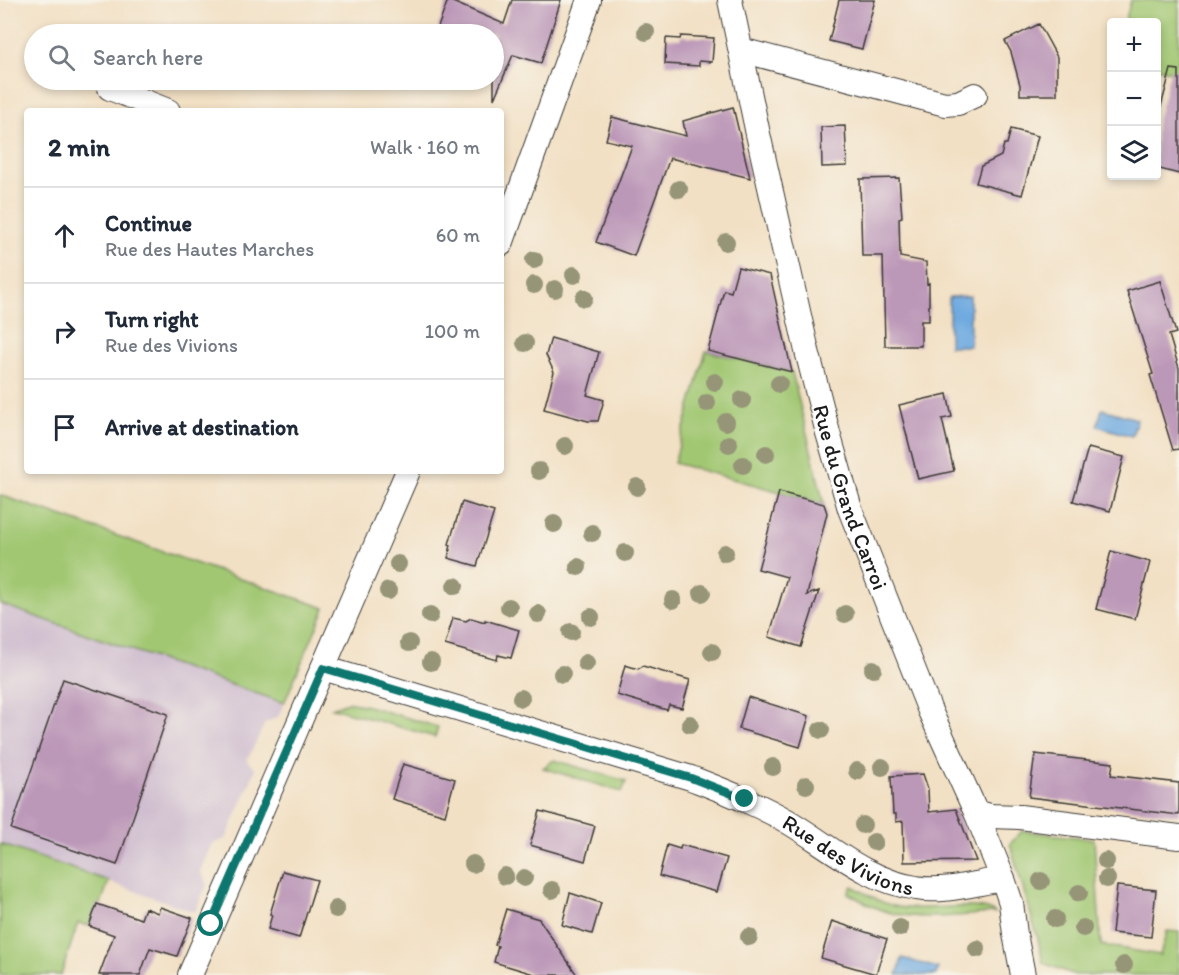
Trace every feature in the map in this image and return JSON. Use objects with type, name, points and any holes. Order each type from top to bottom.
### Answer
[{"type":"street","points":[[504,236],[589,0]]},
{"type":"street","name":"Rue du Grand Carroi","points":[[730,0],[807,351],[850,509],[930,711],[976,812],[1011,903],[1023,975]]},
{"type":"street","points":[[741,50],[945,104],[957,103],[975,95]]},
{"type":"street","points":[[115,90],[160,108]]},
{"type":"street","points":[[190,975],[407,474]]},
{"type":"street","name":"Rue des Vivions","points":[[323,668],[691,778],[745,799],[787,821],[864,870],[890,882],[917,889],[944,889],[1002,879]]},
{"type":"street","points":[[976,812],[990,816],[1020,817],[1179,837]]},
{"type":"shaded area","points":[[0,604],[284,703],[278,717],[265,723],[247,761],[256,769],[226,839],[212,844],[200,871],[207,884],[195,912],[0,844]]},
{"type":"green space","points":[[1131,0],[1179,0],[1179,74],[1161,69],[1161,18],[1126,18]]},
{"type":"green space","points":[[706,351],[792,372],[824,504],[674,463]]},
{"type":"green space","points":[[0,495],[325,608],[284,703],[0,604]]},
{"type":"green space","points":[[347,702],[438,727],[435,737],[332,708]]},
{"type":"green space","points":[[554,760],[626,781],[622,792],[543,768]]},
{"type":"green space","points":[[1022,831],[1094,839],[1101,945],[1160,955],[1167,931],[1179,932],[1179,975],[1075,975],[1043,963],[1010,844]]},
{"type":"green space","points":[[0,844],[109,881],[100,906],[97,905],[89,926],[78,923],[61,975],[0,975]]},
{"type":"green space","points":[[852,886],[893,906],[909,908],[977,907],[995,913],[916,917],[891,913],[848,893]]},
{"type":"water","points":[[970,296],[970,346],[949,346],[949,297]]},
{"type":"water","points":[[1102,409],[1137,419],[1132,436],[1097,426]]},
{"type":"water","points":[[902,958],[938,968],[936,975],[897,975]]},
{"type":"building","points":[[448,0],[504,24],[439,24]]},
{"type":"building","points":[[512,0],[561,0],[541,63],[513,55],[504,76],[504,24]]},
{"type":"building","points":[[839,0],[875,0],[862,49],[829,41]]},
{"type":"building","points":[[1039,24],[1057,57],[1057,95],[1020,95],[1020,85],[1011,52],[1005,41]]},
{"type":"building","points":[[681,36],[714,38],[712,62],[699,61],[699,66],[665,64],[666,38],[680,39]]},
{"type":"building","points":[[1171,69],[1179,70],[1179,174],[1161,169],[1161,106]]},
{"type":"building","points":[[733,107],[750,178],[670,158],[634,256],[596,242],[632,146],[606,140],[612,117],[686,136],[683,121]]},
{"type":"building","points":[[845,126],[847,166],[822,167],[821,127]]},
{"type":"building","points":[[1011,129],[1038,136],[1022,195],[976,183],[981,166],[1001,156]]},
{"type":"building","points":[[899,178],[902,217],[899,218],[900,257],[926,262],[927,284],[929,283],[929,321],[921,321],[921,346],[885,346],[883,256],[862,256],[860,179]]},
{"type":"building","points":[[738,267],[770,275],[792,372],[708,351],[724,290],[731,292]]},
{"type":"building","points":[[1160,281],[1176,333],[1169,335],[1179,368],[1179,449],[1173,450],[1150,375],[1153,374],[1127,291]]},
{"type":"building","points":[[551,338],[599,352],[587,395],[604,400],[598,421],[588,421],[544,409],[554,372],[546,355]]},
{"type":"building","points":[[947,394],[952,417],[942,419],[954,471],[918,479],[899,405]]},
{"type":"building","points":[[1088,448],[1124,457],[1110,511],[1073,501]]},
{"type":"building","points":[[779,492],[824,504],[827,513],[807,595],[819,591],[801,647],[769,637],[787,577],[758,569]]},
{"type":"building","points":[[462,502],[494,512],[477,566],[448,558],[451,545],[449,544]]},
{"type":"building","points":[[1111,551],[1150,562],[1135,619],[1096,609]]},
{"type":"building","points":[[453,618],[466,621],[471,618],[485,622],[485,620],[519,630],[511,658],[498,655],[497,660],[445,645]]},
{"type":"building","points":[[625,665],[638,669],[643,666],[690,680],[682,708],[669,705],[667,710],[617,695]]},
{"type":"building","points":[[63,679],[168,714],[117,865],[11,829]]},
{"type":"building","points":[[748,697],[809,716],[800,747],[739,729]]},
{"type":"building","points":[[1035,754],[1113,763],[1111,775],[1179,783],[1179,815],[1029,797]]},
{"type":"building","points":[[403,764],[455,779],[445,815],[392,799]]},
{"type":"building","points":[[923,774],[928,789],[929,812],[956,809],[976,861],[904,862],[903,821],[896,822],[896,814],[893,814],[891,776]]},
{"type":"building","points":[[540,811],[595,826],[585,861],[530,845]]},
{"type":"building","points":[[667,845],[680,849],[681,845],[727,858],[717,892],[659,876]]},
{"type":"building","points":[[283,871],[317,880],[299,938],[268,929],[272,915],[270,914]]},
{"type":"building","points":[[1117,886],[1156,890],[1151,937],[1112,933]]},
{"type":"building","points":[[570,893],[601,903],[592,934],[562,925]]},
{"type":"building","points":[[97,904],[141,919],[145,908],[158,913],[160,907],[192,918],[177,956],[150,948],[140,975],[99,975],[114,935],[89,926]]},
{"type":"building","points":[[506,909],[539,919],[577,975],[537,975],[494,962],[498,946],[495,945]]},
{"type":"building","points":[[832,921],[887,939],[876,974],[821,958]]},
{"type":"route","points":[[211,924],[323,668],[691,778],[745,799]]}]
